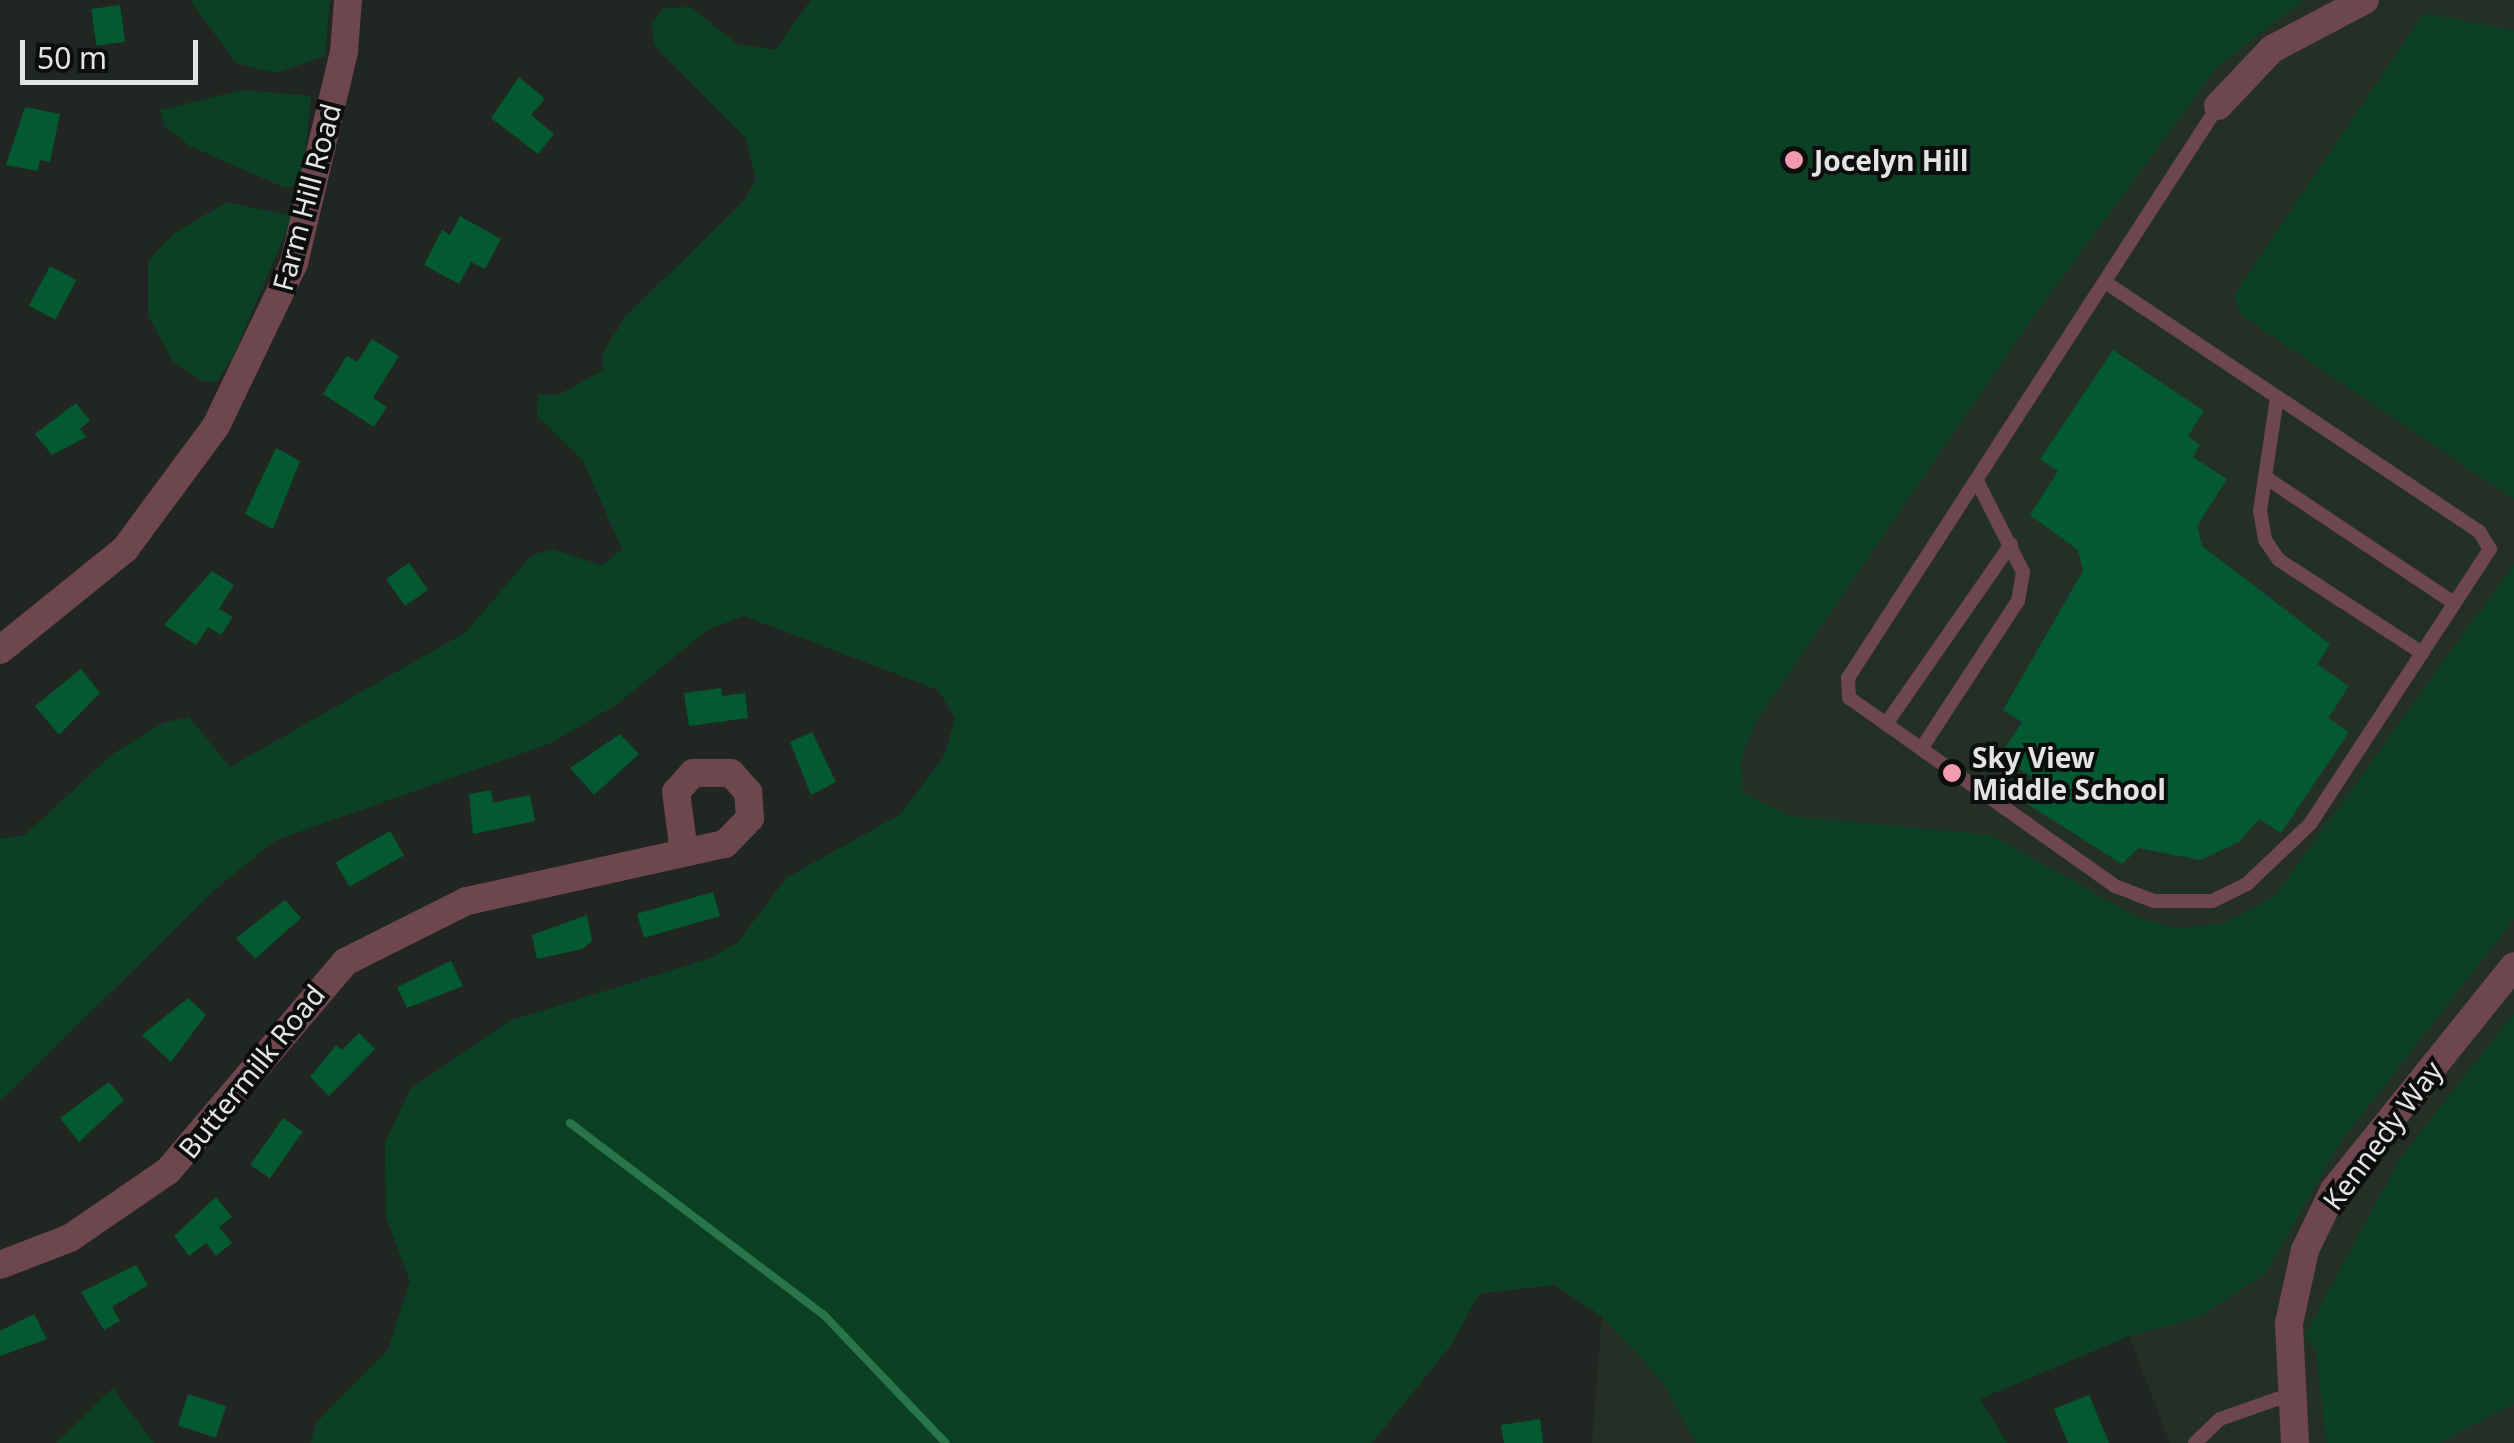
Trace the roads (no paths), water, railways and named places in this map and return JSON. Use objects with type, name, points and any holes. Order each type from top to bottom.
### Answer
[{"type":"street","name":"Farm Hill Road","points":[[0,650],[125,548],[216,426],[294,263],[344,51],[348,0]]},
{"type":"street","points":[[2218,106],[2272,49],[2364,0]]},
{"type":"street","name":"Buttermilk Road","points":[[0,1265],[70,1238],[168,1171],[318,986],[390,934],[502,890],[684,852]]},
{"type":"street","name":"Kennedy Way","points":[[2295,1443],[2290,1394],[2293,1304],[2305,1250],[2334,1190],[2514,966]]},
{"type":"lane","points":[[2108,284],[2479,531],[2490,549],[2310,823],[2247,884],[2212,900],[2154,900],[2115,886],[1848,698],[1848,678],[2108,284],[2218,106]]},
{"type":"lane","points":[[2277,397],[2268,478],[2260,511],[2265,540],[2279,560],[2422,653]]},
{"type":"lane","points":[[2268,478],[2454,604]]},
{"type":"lane","points":[[1921,749],[2018,601],[2024,572],[1978,481]]},
{"type":"lane","points":[[1886,724],[2011,544]]},
{"type":"lane","points":[[2195,1443],[2220,1419],[2290,1394]]},
{"type":"waterway","points":[[570,1123],[823,1314],[946,1443]]},
{"type":"place","name":"Jocelyn Hill","points":[[1794,160]]},
{"type":"place","name":"Sky View Middle School","points":[[1952,773]]}]
